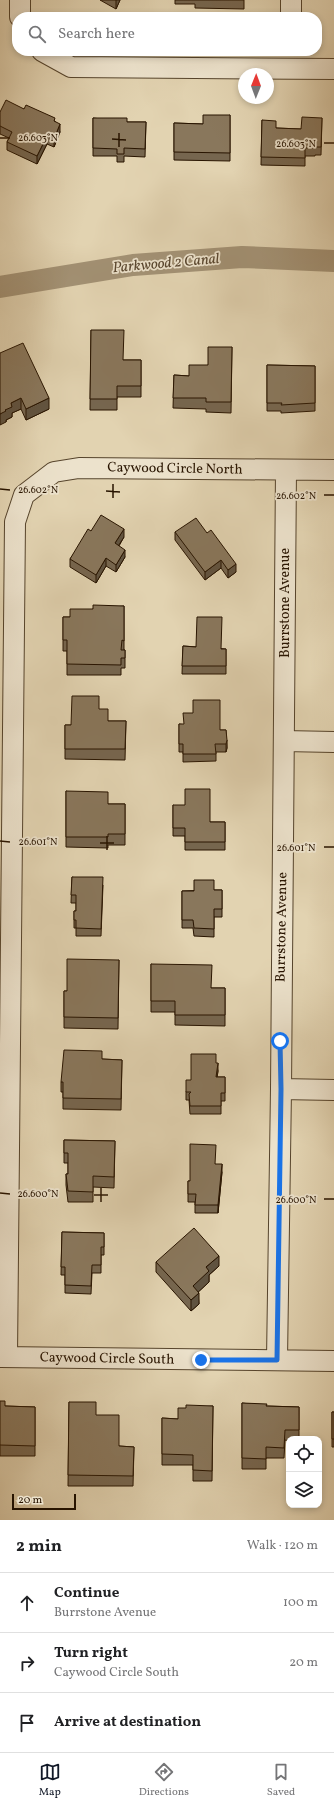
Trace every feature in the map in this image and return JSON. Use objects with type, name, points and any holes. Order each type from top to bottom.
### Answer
[{"type":"street","points":[[20,0],[20,12]]},
{"type":"street","points":[[291,0],[291,12]]},
{"type":"street","points":[[51,56],[71,67],[289,60],[334,69]]},
{"type":"street","name":"Caywood Circle North","points":[[6,739],[15,522],[24,495],[54,472],[79,468],[334,470]]},
{"type":"street","name":"Burrstone Avenue","points":[[277,1360],[281,1089],[286,470]]},
{"type":"street","points":[[3,1357],[6,739]]},
{"type":"street","points":[[284,741],[334,742]]},
{"type":"street","points":[[281,1089],[334,1090]]},
{"type":"street","name":"Caywood Circle South","points":[[3,1357],[334,1361]]},
{"type":"building","points":[[6,100],[24,109],[26,105],[55,118],[54,121],[60,124],[54,139],[47,136],[37,156],[7,142],[12,132],[0,126],[0,112]]},
{"type":"building","points":[[203,115],[230,115],[230,153],[174,152],[174,123],[203,124]]},
{"type":"building","points":[[302,117],[322,118],[321,147],[305,148],[305,158],[261,157],[262,120],[276,121],[276,128],[301,129]]},
{"type":"building","points":[[93,118],[127,118],[127,122],[146,122],[145,149],[124,148],[124,154],[117,154],[117,149],[93,148]]},
{"type":"building","points":[[91,330],[124,330],[123,360],[141,360],[141,386],[117,386],[117,399],[90,399]]},
{"type":"building","points":[[23,343],[49,398],[26,409],[21,398],[11,403],[12,407],[0,414],[0,353]]},
{"type":"building","points":[[208,347],[232,347],[231,402],[206,402],[206,398],[173,398],[174,375],[189,376],[189,365],[208,365]]},
{"type":"building","points":[[267,365],[315,366],[315,403],[281,405],[282,403],[267,403]]},
{"type":"building","points":[[101,515],[124,529],[115,543],[125,550],[116,565],[106,558],[96,575],[70,559],[88,529],[91,531]]},
{"type":"building","points":[[196,518],[207,533],[211,530],[236,564],[228,570],[221,560],[205,572],[175,532]]},
{"type":"building","points":[[93,605],[124,606],[124,641],[122,640],[121,650],[125,650],[125,658],[121,658],[121,665],[67,664],[67,640],[63,640],[63,617],[70,617],[70,609],[93,609]]},
{"type":"building","points":[[197,617],[222,617],[221,649],[226,649],[226,666],[182,666],[183,646],[196,647]]},
{"type":"building","points":[[72,696],[99,696],[99,709],[108,709],[108,721],[126,721],[125,749],[65,749],[65,725],[71,725]]},
{"type":"building","points":[[193,700],[220,700],[220,730],[226,730],[227,740],[226,744],[215,744],[216,754],[183,754],[183,744],[179,744],[179,724],[184,724],[183,713],[193,713]]},
{"type":"building","points":[[185,789],[210,789],[210,822],[225,822],[225,842],[185,842],[185,828],[173,828],[173,805],[185,805]]},
{"type":"building","points":[[66,791],[108,792],[108,804],[125,804],[125,834],[108,834],[108,837],[66,837]]},
{"type":"building","points":[[72,877],[103,877],[101,929],[76,928],[74,911],[76,911],[76,895],[71,895]]},
{"type":"building","points":[[194,880],[214,880],[214,890],[222,890],[222,909],[214,909],[214,929],[194,928],[193,920],[182,920],[182,891],[194,891]]},
{"type":"building","points":[[67,959],[119,960],[118,1018],[64,1017],[64,991],[67,991]]},
{"type":"building","points":[[151,964],[212,965],[211,988],[225,988],[225,1015],[175,1015],[175,1001],[151,1001]]},
{"type":"building","points":[[64,1050],[102,1051],[102,1059],[122,1060],[121,1099],[63,1098],[63,1082],[61,1082]]},
{"type":"building","points":[[191,1054],[216,1054],[216,1063],[218,1063],[216,1077],[225,1077],[225,1093],[221,1093],[221,1106],[190,1106],[189,1094],[191,1092],[186,1092],[186,1080],[191,1080]]},
{"type":"building","points":[[64,1140],[115,1141],[114,1177],[93,1176],[93,1192],[68,1191],[66,1174],[68,1174],[68,1153],[64,1153]]},
{"type":"building","points":[[190,1144],[216,1145],[215,1164],[222,1164],[218,1205],[195,1205],[196,1194],[188,1194],[188,1181],[190,1181]]},
{"type":"building","points":[[194,1228],[219,1256],[206,1267],[209,1271],[193,1286],[199,1293],[191,1300],[156,1262]]},
{"type":"building","points":[[62,1232],[104,1233],[104,1247],[101,1247],[101,1265],[92,1265],[91,1286],[65,1285],[65,1267],[61,1267]]},
{"type":"building","points":[[0,1401],[5,1401],[5,1406],[35,1407],[35,1446],[0,1445]]},
{"type":"building","points":[[69,1402],[96,1402],[96,1415],[119,1415],[119,1446],[134,1447],[133,1476],[68,1475]]},
{"type":"building","points":[[242,1403],[267,1404],[266,1406],[299,1407],[299,1430],[285,1430],[284,1448],[266,1447],[266,1459],[242,1458]]},
{"type":"building","points":[[186,1405],[213,1406],[212,1471],[193,1470],[193,1455],[162,1454],[162,1418],[178,1419],[178,1408],[186,1408]]},
{"type":"building","points":[[332,1412],[334,1412],[334,1439],[332,1439]]},
{"type":"waterway","name":"Parkwood 2 Canal","points":[[0,287],[133,265],[242,257],[334,261]]},
{"type":"route","points":[[201,1360],[277,1360],[281,1089],[280,1041]]}]
